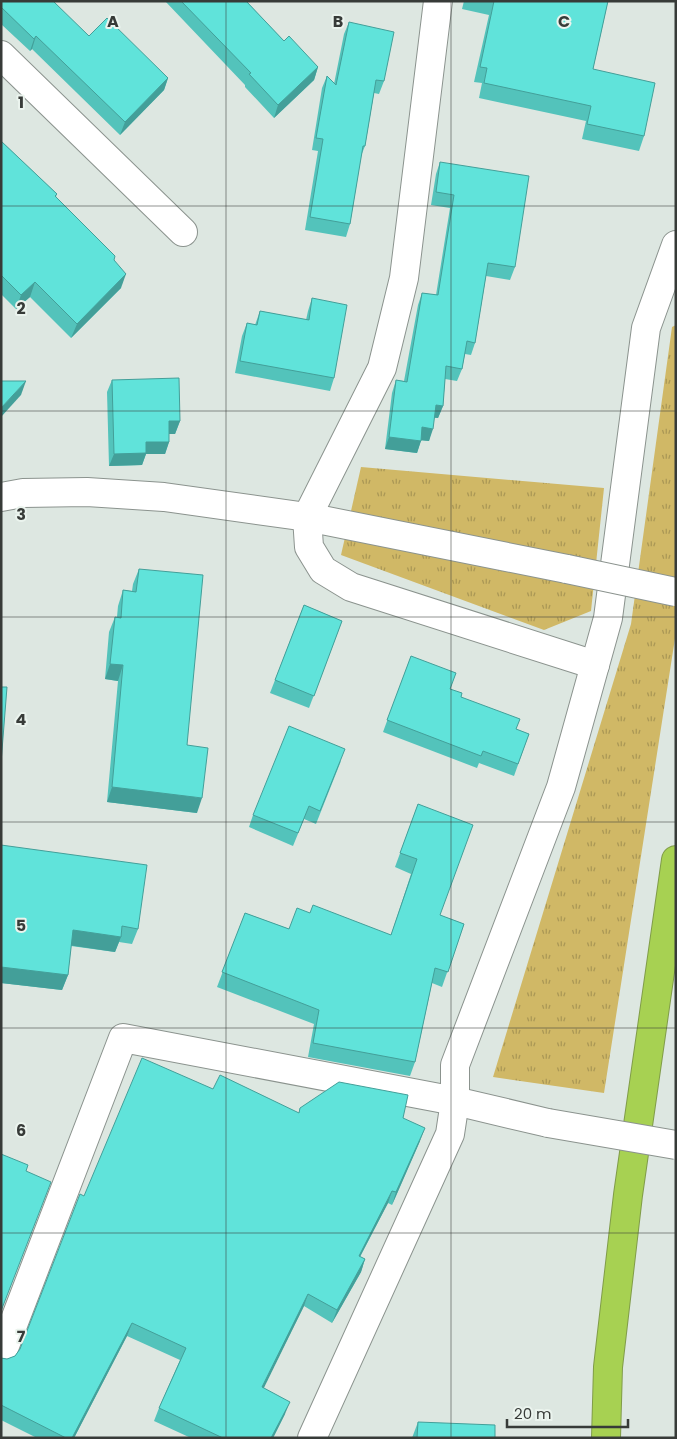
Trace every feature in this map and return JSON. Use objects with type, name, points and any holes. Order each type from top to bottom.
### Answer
[{"type":"highway","points":[[606,1438],[608,1367],[628,1194],[676,860]]},
{"type":"street","points":[[438,1],[404,278],[382,368],[307,517],[309,547],[323,570],[352,587],[595,665]]},
{"type":"street","points":[[1,55],[184,232]]},
{"type":"street","points":[[312,1438],[450,1134],[455,1101],[455,1065],[561,788],[608,618],[646,328],[676,245]]},
{"type":"street","points":[[1,497],[23,493],[87,492],[164,497],[307,517],[676,592]]},
{"type":"street","points":[[1,1356],[123,1038],[455,1101],[548,1122],[676,1145]]},
{"type":"green space","points":[[676,325],[676,632],[604,1093],[493,1077],[631,624],[672,327]]},
{"type":"green space","points":[[361,467],[604,488],[591,611],[544,630],[341,555]]},
{"type":"building","points":[[1,1],[53,1],[89,36],[107,18],[168,78],[125,122],[36,36],[34,39],[1,7]]},
{"type":"building","points":[[181,1],[246,1],[284,41],[289,36],[318,67],[278,105],[249,74],[251,73]]},
{"type":"building","points":[[494,1],[608,1],[593,69],[655,83],[644,136],[587,124],[591,106],[484,83],[487,68],[480,67]]},
{"type":"building","points":[[349,22],[394,32],[384,81],[376,80],[350,224],[310,217],[323,139],[316,138],[327,76],[336,85]]},
{"type":"building","points":[[1,141],[57,194],[55,196],[115,256],[114,260],[126,274],[77,324],[35,282],[21,295],[1,275]]},
{"type":"building","points":[[440,162],[529,176],[515,267],[488,263],[475,343],[467,341],[462,369],[446,366],[443,406],[436,405],[433,429],[422,427],[421,441],[389,437],[396,380],[407,382],[422,293],[438,295],[454,195],[436,192]]},
{"type":"building","points":[[312,298],[347,305],[334,378],[240,361],[247,323],[257,325],[260,311],[309,320]]},
{"type":"building","points":[[179,378],[180,421],[169,421],[169,442],[146,442],[146,453],[114,454],[112,380]]},
{"type":"building","points":[[1,381],[26,381],[1,408]]},
{"type":"building","points":[[139,569],[203,575],[187,745],[208,748],[202,798],[112,787],[123,665],[110,664],[115,617],[121,618],[123,590],[136,592]]},
{"type":"building","points":[[304,605],[342,621],[314,696],[275,680]]},
{"type":"building","points":[[411,656],[456,673],[450,689],[462,693],[461,697],[520,719],[516,729],[529,734],[518,764],[483,751],[481,756],[387,720]]},
{"type":"building","points":[[1,687],[7,687],[1,763]]},
{"type":"building","points":[[289,726],[345,749],[320,811],[309,806],[298,833],[253,815]]},
{"type":"building","points":[[418,804],[473,825],[440,915],[464,924],[448,972],[435,968],[415,1062],[313,1043],[319,1010],[222,972],[245,913],[289,929],[297,908],[310,913],[313,905],[391,935],[417,859],[400,853]]},
{"type":"building","points":[[1,845],[147,865],[138,929],[122,926],[121,937],[73,930],[68,975],[1,967]]},
{"type":"building","points":[[142,1058],[213,1089],[220,1075],[299,1113],[300,1108],[339,1082],[408,1095],[403,1118],[425,1128],[396,1192],[392,1191],[359,1256],[365,1259],[337,1310],[308,1294],[262,1387],[290,1402],[271,1438],[223,1438],[159,1408],[186,1348],[132,1323],[72,1438],[66,1438],[1,1405],[1,1358],[7,1359],[15,1356],[20,1349],[80,1194],[84,1196]]},
{"type":"building","points":[[1,1154],[28,1165],[26,1171],[51,1182],[1,1311]]},
{"type":"building","points":[[418,1422],[495,1425],[495,1438],[417,1438]]}]
